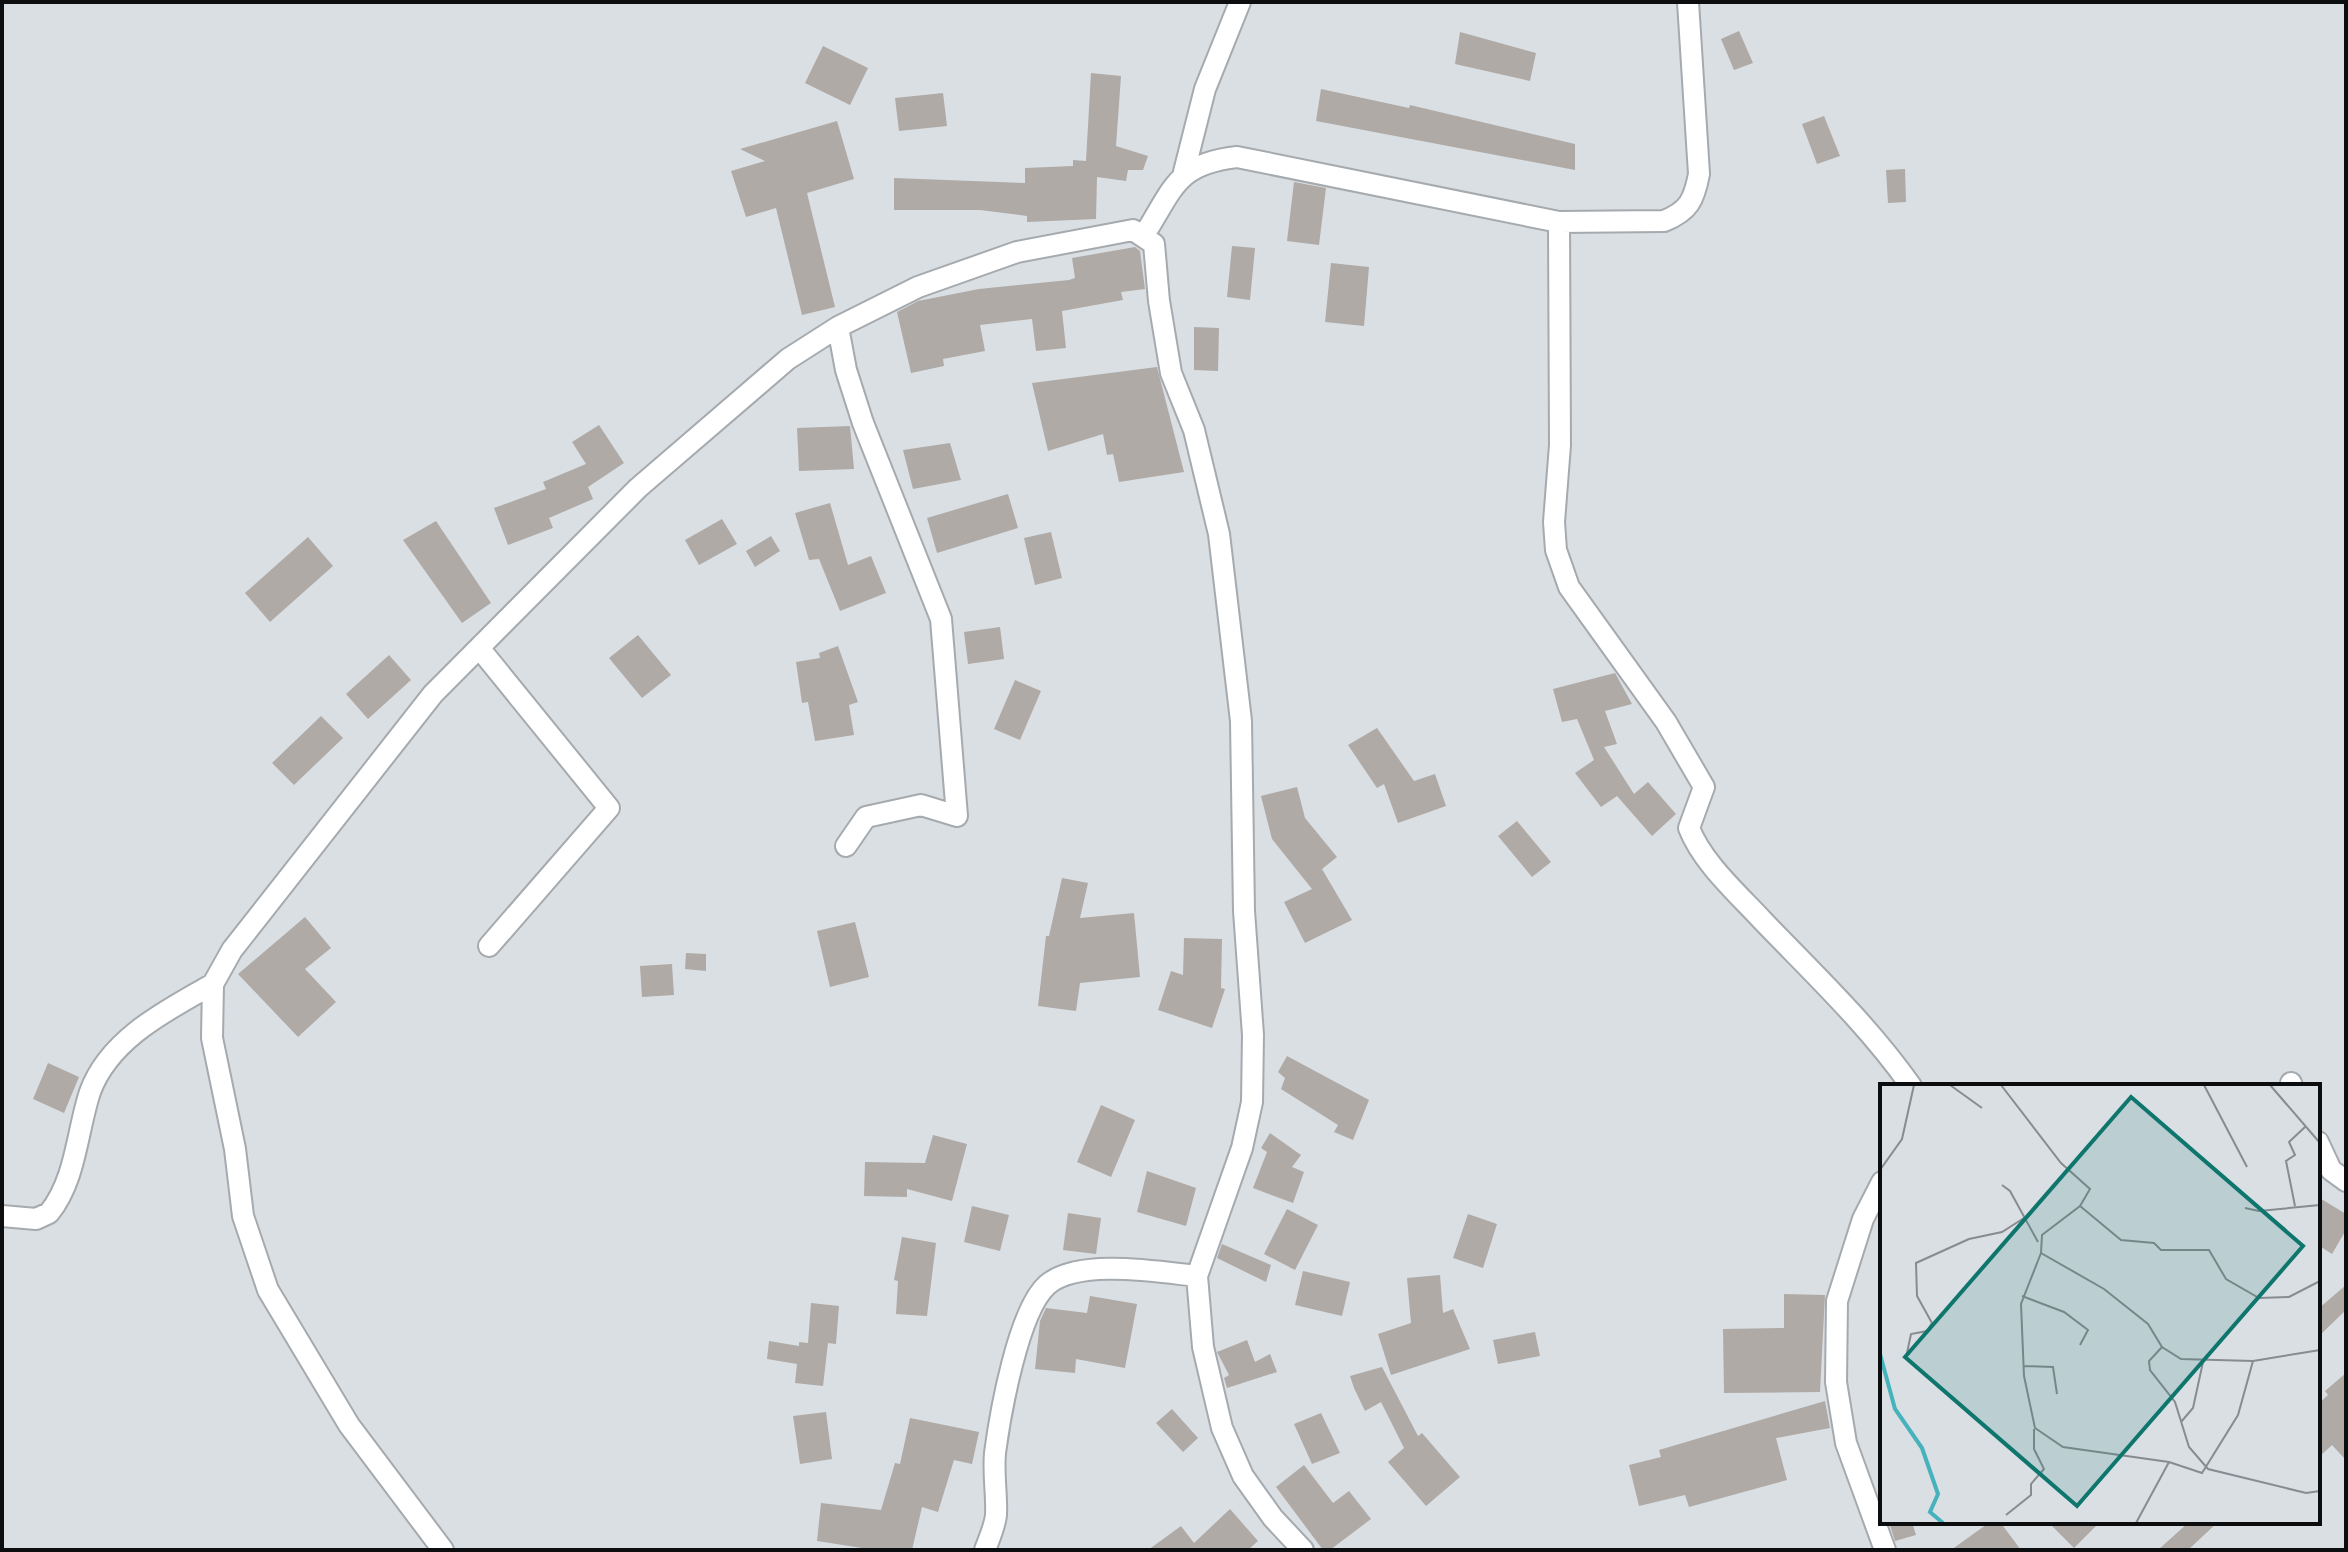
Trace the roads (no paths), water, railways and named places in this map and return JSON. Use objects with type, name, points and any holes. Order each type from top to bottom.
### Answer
[{"type":"street","points":[[1144,235],[1184,172],[1205,89],[1240,2]]},
{"type":"street","points":[[1184,172],[1202,163],[1237,157],[1559,222],[1664,221],[1679,215],[1694,201],[1699,145],[1688,2]]},
{"type":"street","points":[[1559,222],[1560,445],[1554,522],[1556,550],[1569,587],[1666,722],[1704,787],[1689,828],[1694,841],[1738,894],[1887,1052],[1910,1084]]},
{"type":"street","points":[[443,1550],[349,1425],[268,1290],[243,1216],[235,1149],[212,1038],[213,984],[232,950],[433,694],[638,488],[788,359],[838,327],[918,287],[1017,252],[1133,230],[1154,244],[1159,301],[1171,373],[1191,422],[1219,534],[1241,721],[1244,911],[1253,1035],[1252,1102],[1242,1148],[1197,1276],[1203,1347],[1222,1428],[1243,1476],[1273,1518],[1303,1550]]},
{"type":"street","points":[[838,327],[846,370],[863,423],[941,619],[957,816],[921,805],[866,817],[846,846]]},
{"type":"street","points":[[480,649],[609,808],[489,946]]},
{"type":"street","points":[[2,1216],[36,1219],[49,1213],[69,1173],[99,1074],[145,1024],[213,984]]},
{"type":"street","points":[[2320,1146],[2331,1170],[2346,1181]]},
{"type":"street","points":[[1880,1186],[1863,1219],[1837,1301],[1836,1382],[1846,1443],[1885,1550]]},
{"type":"street","points":[[985,1550],[996,1517],[995,1455],[1009,1379],[1026,1318],[1047,1285],[1070,1274],[1126,1268],[1197,1276]]}]
